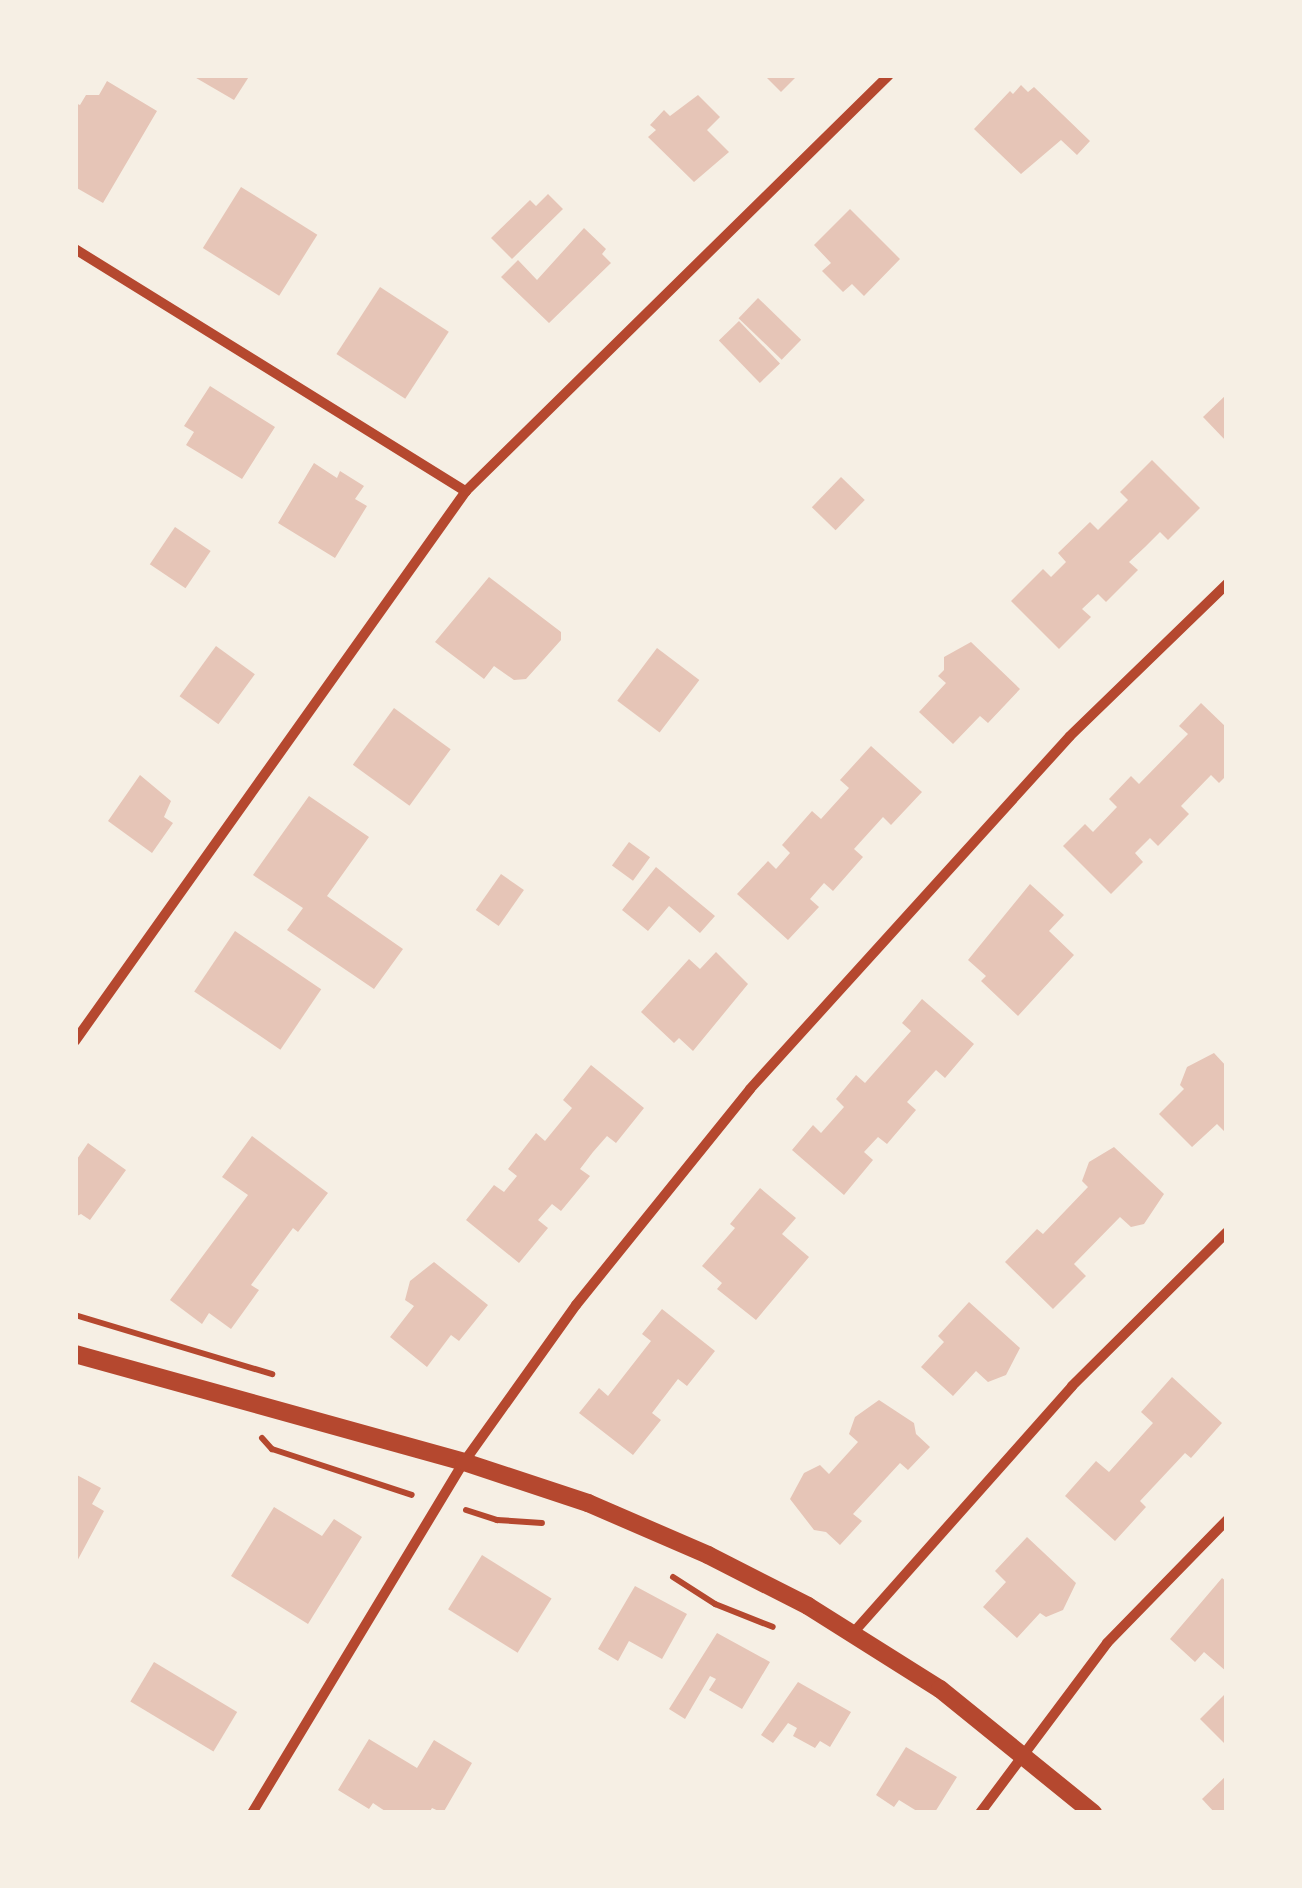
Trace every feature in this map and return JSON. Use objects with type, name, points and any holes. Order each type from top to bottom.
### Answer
[{"type":"street","points":[[75,1041],[466,491],[889,75]]},
{"type":"street","points":[[75,249],[466,491]]},
{"type":"street","points":[[252,1813],[464,1462],[576,1305],[750,1089],[1070,736],[1227,584]]},
{"type":"street","points":[[853,1633],[1072,1386],[1227,1232]]},
{"type":"street","points":[[75,1354],[464,1462],[588,1503],[708,1555],[853,1633],[940,1689],[1093,1813]]},
{"type":"street","points":[[980,1813],[1107,1643],[1227,1520]]},
{"type":"path","points":[[75,1315],[262,1367],[277,1377]]},
{"type":"path","points":[[262,1437],[272,1448],[421,1498]]},
{"type":"path","points":[[460,1508],[497,1520],[559,1524]]},
{"type":"path","points":[[665,1572],[715,1604],[776,1628]]},
{"type":"building","points":[[191,75],[250,75],[234,100]]},
{"type":"building","points":[[764,75],[798,75],[781,92]]},
{"type":"building","points":[[107,81],[157,111],[103,203],[75,187],[75,103],[80,105],[86,95],[99,95]]},
{"type":"building","points":[[1021,85],[1028,92],[1034,87],[1090,141],[1077,155],[1061,140],[1021,174],[974,129],[1010,91],[1013,94]]},
{"type":"building","points":[[698,95],[720,117],[707,130],[729,152],[694,182],[648,137],[656,130],[650,125],[664,110],[670,116]]},
{"type":"building","points":[[241,187],[317,235],[279,296],[203,248]]},
{"type":"building","points":[[548,194],[563,209],[512,259],[491,238],[530,200],[536,206]]},
{"type":"building","points":[[850,209],[900,259],[864,296],[852,284],[843,292],[822,271],[831,263],[814,245]]},
{"type":"building","points":[[584,228],[606,249],[602,254],[611,263],[549,323],[501,277],[518,260],[537,280]]},
{"type":"building","points":[[380,287],[449,332],[405,399],[336,354]]},
{"type":"building","points":[[758,298],[801,340],[782,360],[739,318]]},
{"type":"building","points":[[739,321],[780,363],[760,383],[719,340]]},
{"type":"building","points":[[210,386],[275,427],[242,479],[186,445],[194,432],[184,426]]},
{"type":"building","points":[[1227,394],[1227,442],[1203,417]]},
{"type":"building","points":[[1152,460],[1200,508],[1168,540],[1160,532],[1129,562],[1138,570],[1106,602],[1098,594],[1082,609],[1091,617],[1059,649],[1011,601],[1043,569],[1051,577],[1066,562],[1058,553],[1090,522],[1098,530],[1128,500],[1120,492]]},
{"type":"building","points":[[314,463],[337,478],[340,471],[364,486],[355,499],[367,506],[335,558],[278,523]]},
{"type":"building","points":[[841,477],[865,500],[836,530],[812,507]]},
{"type":"building","points":[[175,527],[211,551],[185,588],[150,564]]},
{"type":"building","points":[[489,577],[561,632],[561,640],[526,679],[514,680],[494,666],[484,679],[435,642]]},
{"type":"building","points":[[971,642],[1020,689],[988,723],[980,716],[953,744],[919,712],[946,683],[938,676],[944,670],[944,657]]},
{"type":"building","points":[[216,646],[255,674],[218,724],[180,696]]},
{"type":"building","points":[[657,648],[699,680],[660,733],[617,701]]},
{"type":"building","points":[[1201,703],[1227,728],[1227,775],[1219,783],[1211,775],[1181,806],[1189,814],[1158,846],[1150,838],[1135,853],[1143,862],[1111,894],[1063,846],[1085,824],[1093,832],[1117,807],[1109,799],[1131,776],[1139,784],[1188,734],[1179,726]]},
{"type":"building","points":[[394,708],[451,749],[409,806],[353,765]]},
{"type":"building","points":[[871,746],[922,792],[891,825],[883,817],[854,849],[863,857],[833,891],[824,883],[810,899],[819,907],[788,940],[737,894],[768,861],[776,869],[790,853],[782,845],[812,811],[821,819],[849,788],[840,780]]},
{"type":"building","points":[[140,775],[171,801],[164,817],[173,823],[152,853],[108,821]]},
{"type":"building","points":[[309,796],[369,837],[327,896],[403,949],[374,989],[287,930],[303,908],[253,875]]},
{"type":"building","points":[[629,842],[650,857],[633,881],[612,865]]},
{"type":"building","points":[[656,867],[715,916],[700,933],[669,906],[648,931],[622,910]]},
{"type":"building","points":[[501,874],[524,890],[499,926],[476,910]]},
{"type":"building","points":[[1030,884],[1064,915],[1049,931],[1074,955],[1018,1016],[981,981],[986,976],[968,960]]},
{"type":"building","points":[[235,931],[321,989],[280,1050],[194,992]]},
{"type":"building","points":[[716,952],[748,984],[693,1051],[679,1038],[674,1043],[641,1012],[689,959],[700,969]]},
{"type":"building","points":[[922,999],[974,1044],[945,1078],[936,1070],[907,1102],[916,1110],[887,1144],[878,1137],[864,1152],[873,1160],[844,1195],[792,1150],[813,1125],[821,1133],[844,1107],[836,1099],[856,1075],[865,1083],[911,1031],[902,1023]]},
{"type":"building","points":[[1214,1053],[1227,1067],[1227,1134],[1217,1124],[1192,1147],[1159,1114],[1184,1089],[1180,1085],[1187,1067]]},
{"type":"building","points":[[591,1065],[644,1108],[616,1143],[607,1136],[593,1152],[580,1169],[590,1176],[561,1211],[552,1204],[538,1220],[548,1228],[519,1263],[466,1220],[494,1185],[504,1192],[517,1176],[508,1169],[536,1133],[545,1141],[572,1108],[563,1100]]},
{"type":"building","points":[[252,1136],[328,1193],[298,1232],[293,1228],[251,1285],[259,1290],[231,1329],[209,1313],[202,1324],[170,1300],[248,1195],[222,1177]]},
{"type":"building","points":[[88,1143],[126,1170],[90,1220],[81,1214],[75,1217],[75,1162]]},
{"type":"building","points":[[1114,1147],[1164,1194],[1144,1224],[1131,1227],[1120,1217],[1074,1264],[1086,1276],[1053,1309],[1005,1262],[1037,1229],[1043,1234],[1088,1187],[1082,1181],[1089,1162]]},
{"type":"building","points":[[760,1188],[796,1218],[782,1234],[809,1257],[756,1320],[717,1289],[722,1283],[702,1266],[735,1228],[730,1224]]},
{"type":"building","points":[[434,1262],[488,1305],[459,1341],[451,1335],[427,1367],[390,1337],[414,1306],[405,1300],[410,1281]]},
{"type":"building","points":[[969,1302],[1020,1348],[1006,1375],[988,1382],[976,1371],[953,1396],[921,1367],[944,1342],[938,1336]]},
{"type":"building","points":[[662,1309],[715,1351],[687,1386],[678,1379],[652,1413],[661,1420],[633,1455],[579,1413],[599,1388],[608,1396],[651,1341],[642,1334]]},
{"type":"building","points":[[1172,1377],[1222,1423],[1191,1458],[1185,1453],[1140,1501],[1146,1507],[1115,1541],[1065,1496],[1096,1461],[1109,1472],[1153,1423],[1141,1412]]},
{"type":"building","points":[[879,1400],[914,1423],[916,1434],[930,1447],[908,1470],[900,1463],[853,1514],[862,1521],[840,1545],[826,1532],[814,1530],[790,1499],[804,1473],[820,1465],[829,1474],[858,1442],[849,1434],[855,1417]]},
{"type":"building","points":[[75,1474],[101,1488],[92,1504],[104,1511],[75,1565]]},
{"type":"building","points":[[274,1507],[322,1536],[334,1519],[362,1537],[308,1624],[231,1576]]},
{"type":"building","points":[[1027,1537],[1076,1583],[1063,1610],[1046,1617],[1040,1613],[1017,1638],[983,1607],[1006,1582],[995,1571]]},
{"type":"building","points":[[482,1555],[552,1598],[518,1653],[448,1609]]},
{"type":"building","points":[[1222,1578],[1227,1582],[1227,1672],[1204,1652],[1195,1662],[1170,1639]]},
{"type":"building","points":[[635,1586],[687,1614],[662,1659],[629,1641],[618,1661],[598,1649]]},
{"type":"building","points":[[717,1633],[770,1662],[742,1709],[709,1690],[716,1679],[710,1676],[685,1719],[669,1709]]},
{"type":"building","points":[[154,1662],[237,1712],[213,1751],[130,1701]]},
{"type":"building","points":[[798,1682],[851,1712],[830,1747],[820,1741],[815,1748],[793,1736],[797,1728],[788,1723],[773,1743],[761,1735]]},
{"type":"building","points":[[1227,1692],[1227,1746],[1200,1719]]},
{"type":"building","points":[[369,1739],[417,1768],[434,1740],[472,1763],[443,1813],[432,1808],[429,1813],[388,1813],[373,1803],[369,1809],[338,1790]]},
{"type":"building","points":[[906,1747],[957,1777],[935,1812],[920,1813],[899,1800],[894,1807],[876,1795]]},
{"type":"building","points":[[1227,1775],[1227,1813],[1215,1813],[1202,1799]]}]
